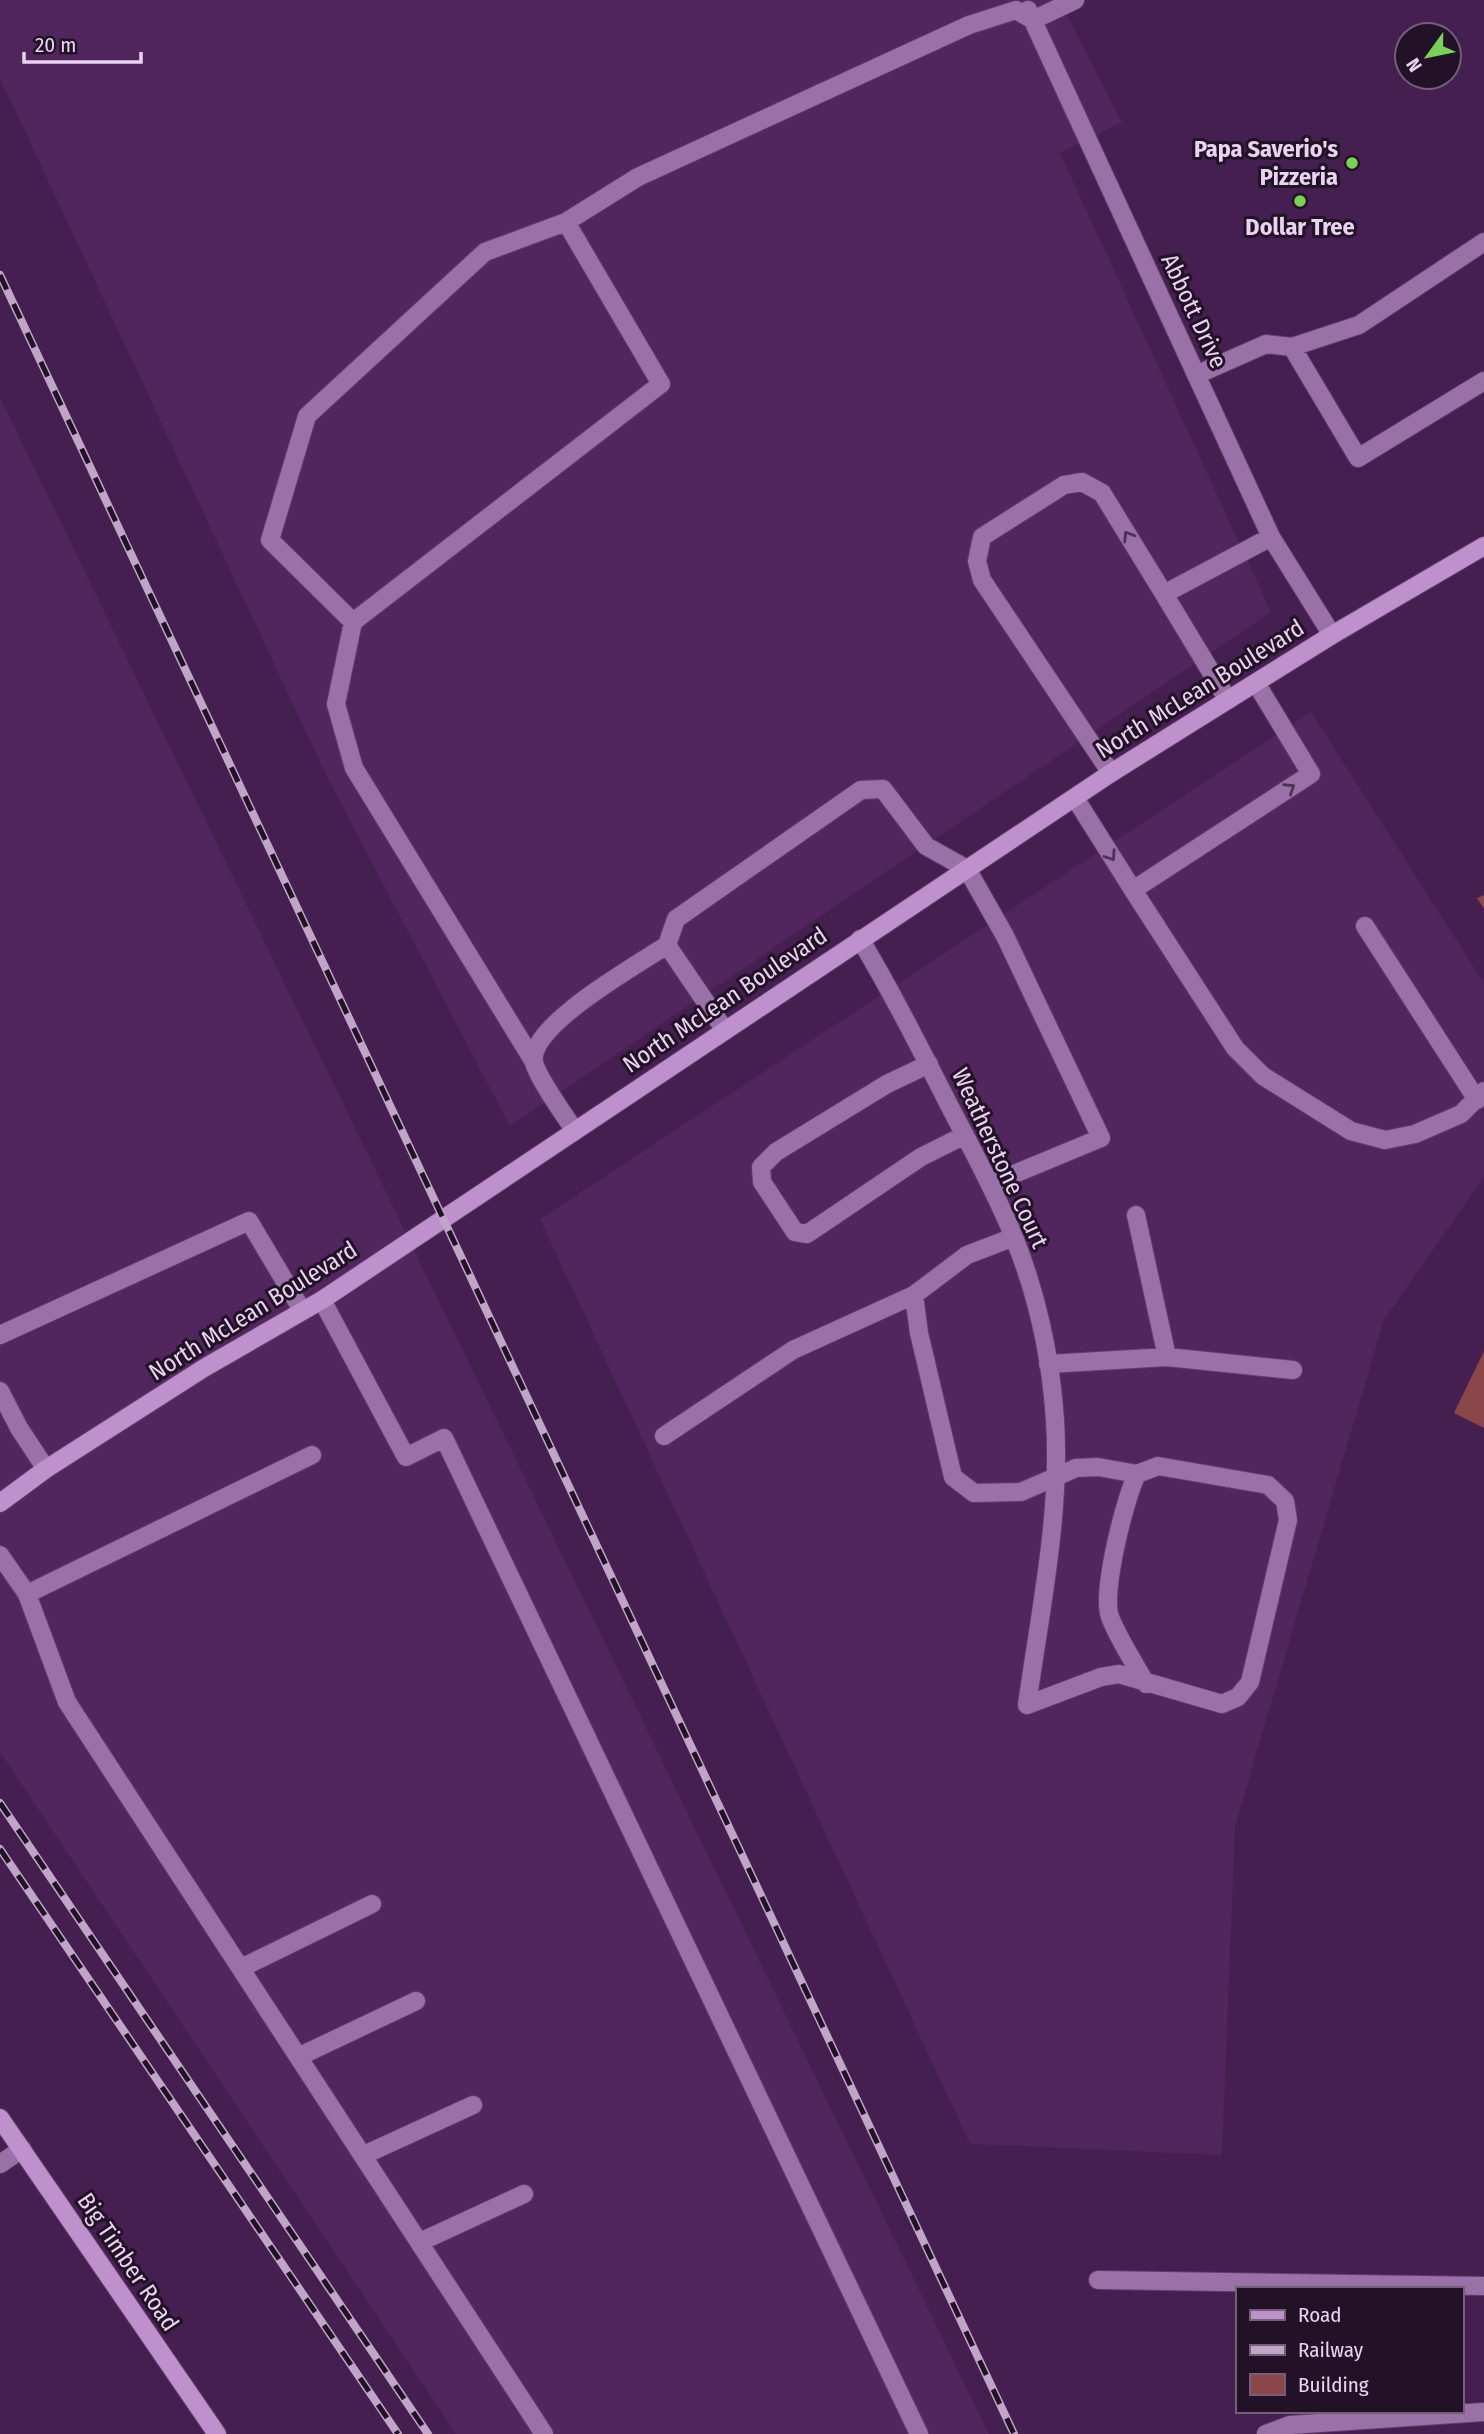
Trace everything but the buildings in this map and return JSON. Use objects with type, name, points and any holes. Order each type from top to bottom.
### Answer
[{"type":"main road","name":"North McLean Boulevard","points":[[0,1503],[46,1469],[204,1368],[322,1300],[1111,773],[1332,635],[1484,546]]},
{"type":"main road","name":"Big Timber Road","points":[[0,2118],[216,2434]]},
{"type":"street","name":"Abbott Drive","points":[[1023,0],[1271,537],[1332,635]]},
{"type":"street","points":[[353,622],[270,540],[307,416],[485,252],[566,222],[638,177],[969,24],[1016,9],[1033,20],[1075,0]]},
{"type":"street","points":[[566,222],[661,384],[353,622],[336,704],[354,768],[575,1131]]},
{"type":"street","points":[[1196,375],[1266,344],[1292,347],[1359,325],[1484,242]]},
{"type":"street","points":[[1292,347],[1358,458],[1484,382]]},
{"type":"street","points":[[1111,773],[982,580],[977,561],[982,537],[1064,485],[1082,482],[1102,493],[1228,700]]},
{"type":"street","points":[[1164,594],[1271,537]]},
{"type":"street","points":[[1133,890],[1311,774],[1256,683]]},
{"type":"street","points":[[534,1062],[535,1046],[543,1034],[572,1009],[667,945],[676,919],[860,790],[883,789],[926,846],[967,869],[1005,936],[1101,1138],[990,1184]]},
{"type":"street","points":[[1075,798],[1235,1048],[1263,1076],[1351,1132],[1385,1140],[1415,1134],[1461,1114],[1481,1096],[1366,926]]},
{"type":"street","name":"Weatherstone Court","points":[[860,939],[929,1064],[990,1184],[1014,1237],[1036,1305],[1048,1364],[1055,1422],[1054,1479],[1051,1528],[1027,1704],[1101,1677],[1127,1674],[1146,1684]]},
{"type":"street","points":[[667,945],[724,1030]]},
{"type":"street","points":[[929,1064],[887,1084],[776,1152],[761,1167],[762,1182],[795,1232],[807,1234],[921,1157],[965,1136]]},
{"type":"street","points":[[1136,1215],[1167,1357]]},
{"type":"street","points":[[0,1335],[249,1221],[302,1310]]},
{"type":"street","points":[[664,1436],[793,1350],[914,1295],[967,1255],[1014,1237]]},
{"type":"street","points":[[914,1295],[919,1334],[953,1477],[974,1493],[1021,1492],[1076,1468],[1098,1467],[1137,1474],[1158,1466],[1268,1485],[1285,1501],[1288,1520],[1250,1682],[1238,1697],[1222,1704],[1146,1684],[1109,1615],[1108,1593],[1128,1493],[1137,1474]]},
{"type":"street","points":[[322,1300],[406,1457],[444,1438],[919,2434]]},
{"type":"street","points":[[1048,1364],[1167,1357],[1293,1370]]},
{"type":"street","points":[[0,1391],[19,1428],[46,1469]]},
{"type":"street","points":[[27,1594],[312,1455]]},
{"type":"street","points":[[0,1555],[27,1594],[67,1702],[544,2434]]},
{"type":"street","points":[[241,1968],[372,1904]]},
{"type":"street","points":[[300,2056],[416,2001]]},
{"type":"street","points":[[363,2155],[473,2105]]},
{"type":"street","points":[[0,2164],[22,2149]]},
{"type":"street","points":[[420,2242],[524,2194]]},
{"type":"street","points":[[1098,2280],[1484,2286]]},
{"type":"street","points":[[1266,2434],[1290,2425],[1484,2413]]},
{"type":"shaded area","points":[[0,0],[1059,0],[1122,122],[1060,153],[1271,612],[510,1126],[327,777],[0,78]]},
{"type":"shaded area","points":[[0,397],[989,2434],[456,2434],[0,1752]]},
{"type":"shaded area","points":[[1311,712],[1484,983],[1484,1177],[1384,1320],[1235,1826],[1222,2155],[970,2144],[540,1219]]},
{"type":"railway","points":[[0,275],[1014,2434]]},
{"type":"railway","points":[[0,1803],[428,2434]]},
{"type":"railway","points":[[0,1849],[398,2434]]},
{"type":"place","name":"Papa Saverio's Pizzeria","points":[[1352,163]]},
{"type":"place","name":"Dollar Tree","points":[[1300,201]]}]
